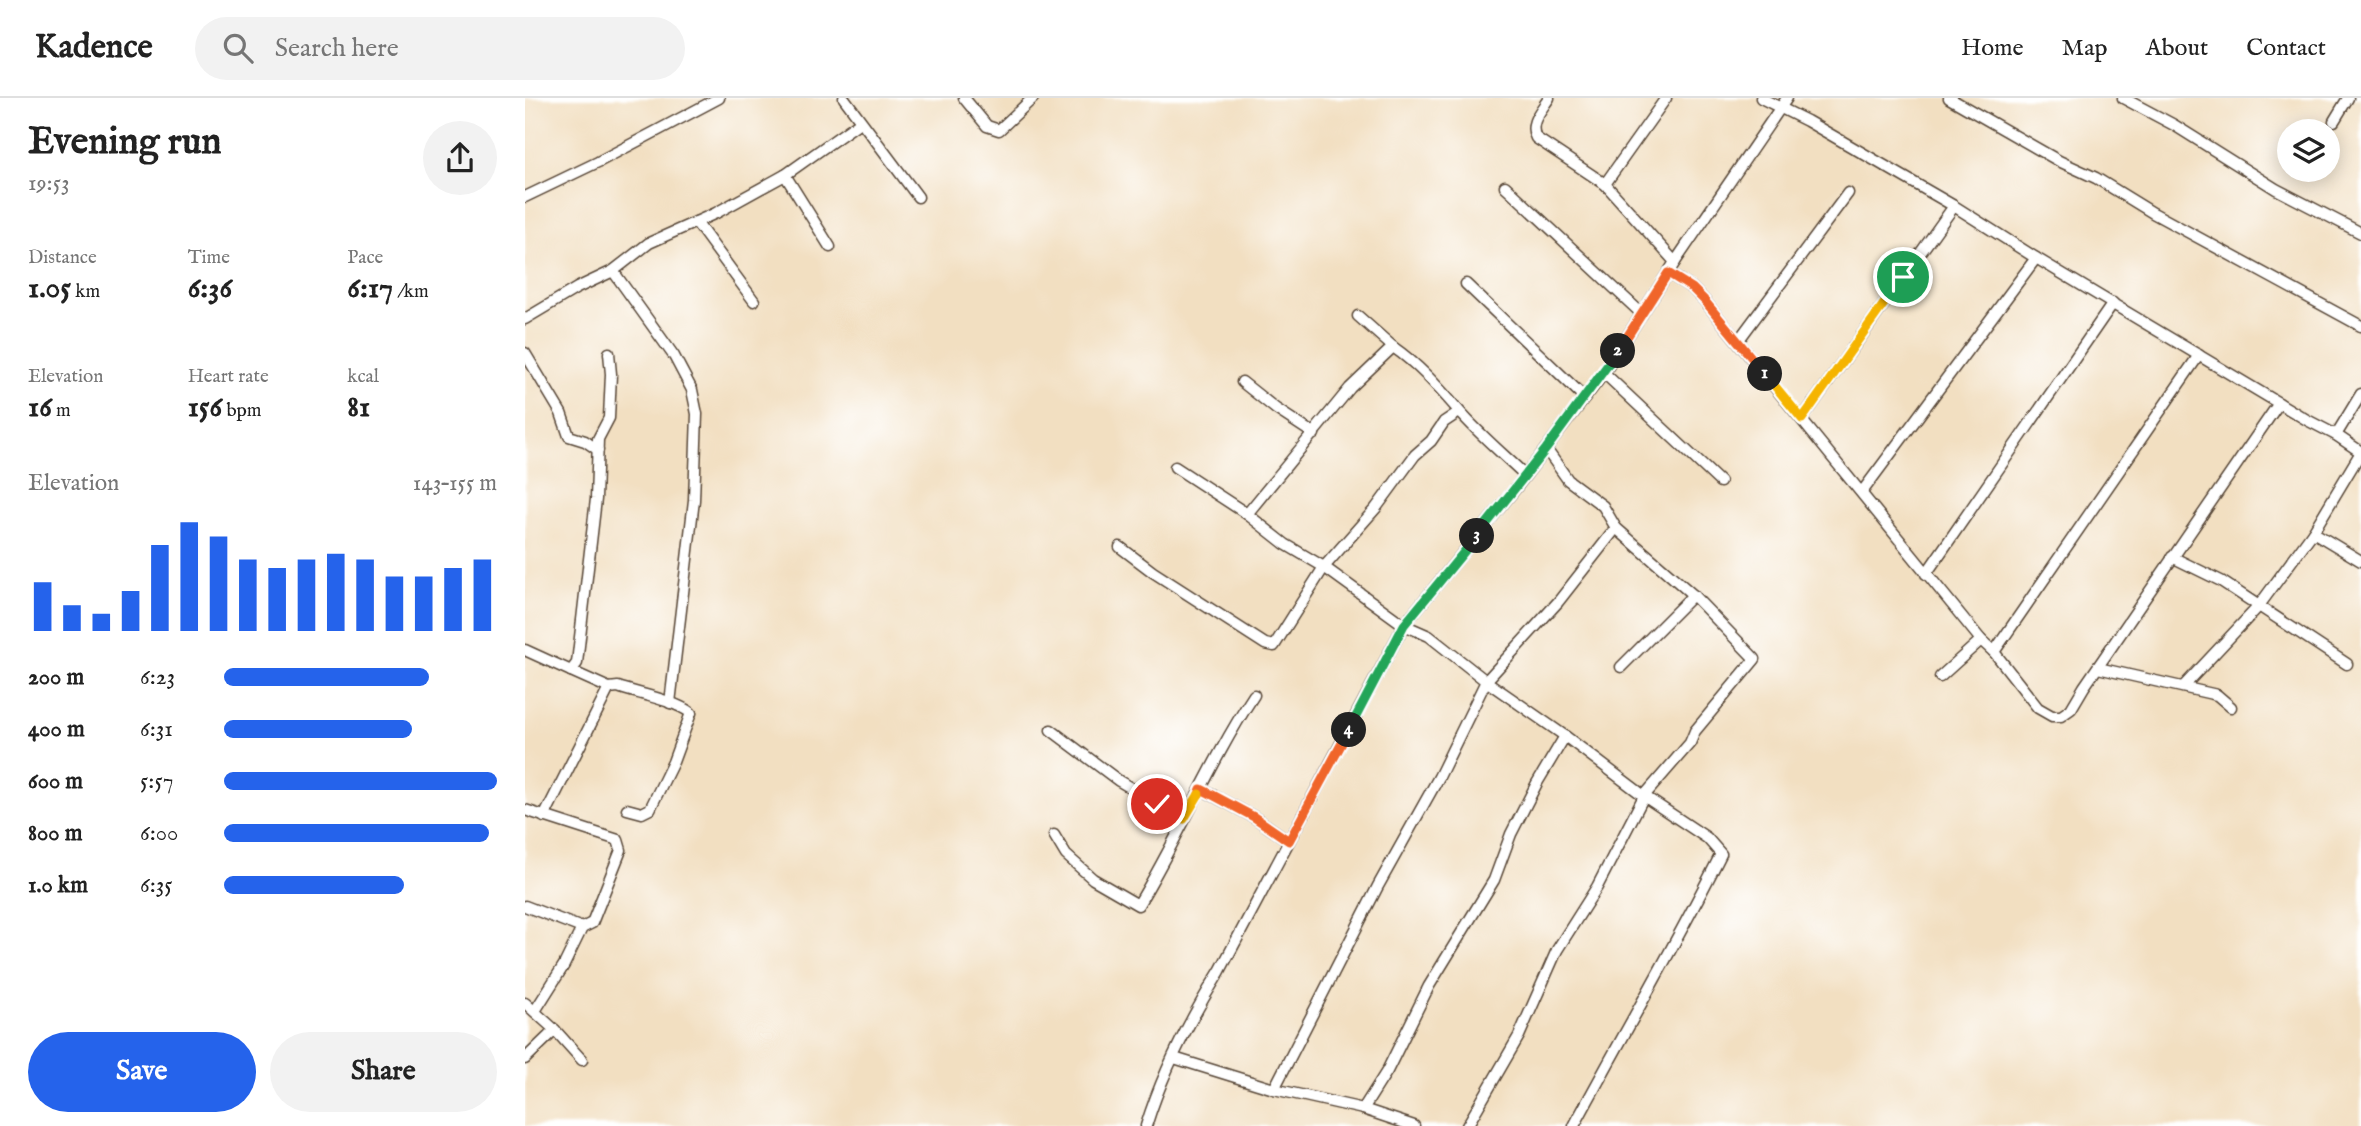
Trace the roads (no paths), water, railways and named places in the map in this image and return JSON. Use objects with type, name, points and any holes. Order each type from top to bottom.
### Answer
[{"type":"street","points":[[525,197],[719,98]]},
{"type":"street","points":[[844,98],[918,197]]},
{"type":"street","points":[[964,98],[987,126],[999,130],[1033,98]]},
{"type":"street","points":[[1549,98],[1533,124],[1536,138],[1605,184],[1675,262]]},
{"type":"street","points":[[1605,184],[1666,98]]},
{"type":"street","points":[[1761,98],[1807,121],[1954,206],[2361,452],[2313,532],[2257,607],[2183,687]]},
{"type":"street","points":[[1146,1126],[1155,1098],[1195,1011],[1220,971],[1404,625],[1604,373],[1675,262],[1787,98]]},
{"type":"street","points":[[1949,98],[2361,326]]},
{"type":"street","points":[[2123,98],[2174,125],[2276,189],[2361,233]]},
{"type":"street","points":[[2335,119],[2348,98]]},
{"type":"street","points":[[525,319],[577,288],[613,271],[649,243],[716,214],[785,174],[860,122]]},
{"type":"street","points":[[785,174],[830,247]]},
{"type":"street","points":[[1505,186],[1642,314]]},
{"type":"street","points":[[1738,341],[1848,193]]},
{"type":"street","points":[[1802,419],[1954,206]]},
{"type":"street","points":[[697,222],[754,302]]},
{"type":"street","points":[[1863,492],[2036,258]]},
{"type":"street","points":[[613,271],[674,356],[692,390],[697,414],[694,500],[670,704]]},
{"type":"street","points":[[1668,273],[1692,288],[1704,300],[1863,492],[1980,640],[1994,652],[2038,708],[2052,716],[2061,716],[2071,709],[2172,557],[2280,403]]},
{"type":"street","points":[[1467,284],[1585,398]]},
{"type":"street","points":[[1926,573],[2113,303]]},
{"type":"street","points":[[1358,316],[1412,360],[1444,391],[1459,412],[1525,475]]},
{"type":"street","points":[[1247,514],[1350,388],[1393,347]]},
{"type":"street","points":[[525,353],[561,413],[569,436],[585,441],[598,450]]},
{"type":"street","points":[[571,671],[577,663],[596,499],[598,439],[609,418],[609,353]]},
{"type":"street","points":[[1994,652],[2199,355]]},
{"type":"street","points":[[1604,373],[1720,482]]},
{"type":"street","points":[[1242,382],[1276,409],[1314,433]]},
{"type":"street","points":[[2336,435],[2361,394]]},
{"type":"street","points":[[1121,547],[1153,572],[1265,644],[1274,646],[1324,567],[1376,508],[1415,455],[1431,441],[1444,422],[1459,412]]},
{"type":"street","points":[[1467,1126],[1519,1036],[1557,950],[1597,887],[1644,796],[1690,743],[1695,731],[1755,659],[1693,595],[1616,528],[1603,506],[1568,480],[1546,449]]},
{"type":"street","points":[[1175,467],[1247,514],[1285,544],[1324,567],[1404,625],[1429,636],[1644,796],[1707,838],[1721,854],[1672,950],[1649,986],[1574,1126]]},
{"type":"street","points":[[1274,1089],[1378,886],[1439,778],[1486,681],[1558,602],[1616,528]]},
{"type":"street","points":[[2313,532],[2361,561]]},
{"type":"street","points":[[2172,557],[2221,581],[2347,664]]},
{"type":"street","points":[[1621,667],[1693,595]]},
{"type":"street","points":[[1940,677],[1980,640]]},
{"type":"street","points":[[525,650],[609,688],[618,687],[685,708],[691,713],[673,762],[649,809],[642,813],[627,809]]},
{"type":"street","points":[[2098,668],[2217,695],[2231,707]]},
{"type":"street","points":[[544,817],[609,688]]},
{"type":"street","points":[[1054,835],[1066,855],[1093,878],[1138,905],[1161,867],[1227,736],[1254,695]]},
{"type":"street","points":[[1052,730],[1119,781],[1184,819]]},
{"type":"street","points":[[1363,1109],[1387,1071],[1429,986],[1494,880],[1511,834],[1537,782],[1566,736]]},
{"type":"street","points":[[1201,789],[1254,817],[1289,841]]},
{"type":"street","points":[[525,810],[618,839],[621,850],[592,923],[582,928],[535,1011]]},
{"type":"street","points":[[525,906],[582,928]]},
{"type":"street","points":[[525,1003],[555,1030],[582,1060]]},
{"type":"street","points":[[525,1059],[555,1030]]},
{"type":"street","points":[[1174,1058],[1274,1089],[1363,1109],[1414,1126]]}]
